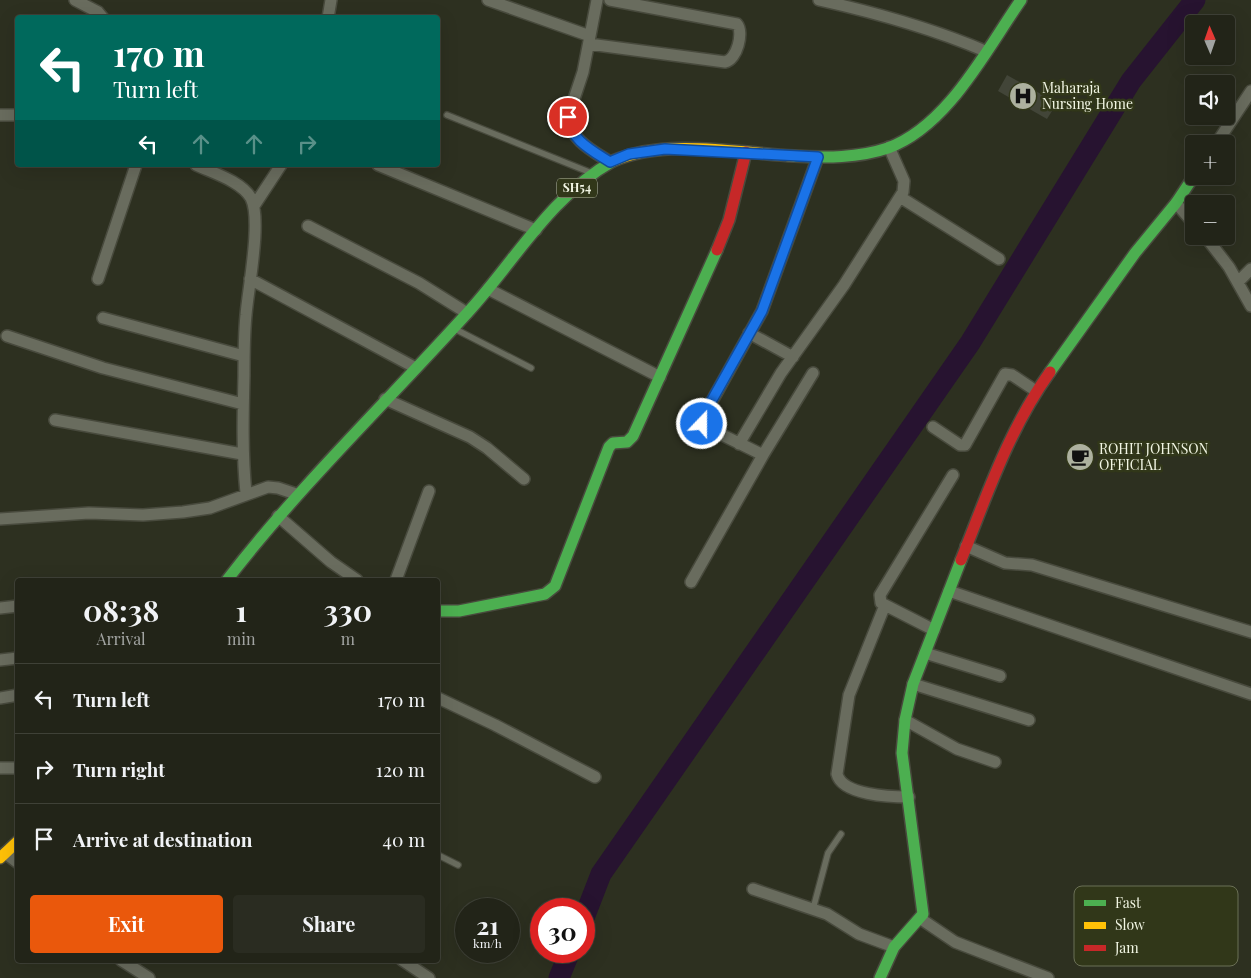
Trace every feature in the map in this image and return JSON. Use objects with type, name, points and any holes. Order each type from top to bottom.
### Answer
[{"type":"street","points":[[75,0],[100,15]]},
{"type":"street","points":[[328,15],[331,0]]},
{"type":"street","points":[[488,0],[590,40],[725,62],[731,61],[735,56],[740,29],[737,24],[610,0]]},
{"type":"street","points":[[597,0],[583,72],[570,108],[569,125],[588,148],[610,162]]},
{"type":"street","points":[[819,0],[915,24],[985,51]]},
{"type":"street","name":"SH54","points":[[229,578],[296,494],[454,328],[536,230],[571,193],[610,162],[645,150],[746,152],[818,157],[845,156],[889,147],[914,134],[928,122],[962,84],[1021,0]]},
{"type":"street","points":[[1222,135],[1251,91]]},
{"type":"street","points":[[0,114],[15,115]]},
{"type":"street","points":[[740,444],[792,357],[844,285],[900,197],[904,189],[904,181],[889,147]]},
{"type":"street","points":[[440,611],[459,611],[516,598],[546,594],[552,590],[609,447],[614,443],[627,442],[633,436],[660,377],[729,220],[746,152]]},
{"type":"street","points":[[763,455],[704,426],[702,422],[762,311],[818,157]]},
{"type":"street","points":[[98,279],[135,167]]},
{"type":"street","points":[[200,167],[238,186],[247,193],[254,206]]},
{"type":"street","points":[[246,494],[242,454],[245,316],[250,279],[254,206],[280,167]]},
{"type":"street","points":[[383,167],[536,230]]},
{"type":"street","points":[[880,978],[894,947],[921,919],[924,909],[902,753],[904,720],[913,684],[966,546],[1006,444],[1036,391],[1188,185]]},
{"type":"street","points":[[900,197],[998,259]]},
{"type":"street","points":[[1176,203],[1185,214]]},
{"type":"street","points":[[308,226],[419,283],[467,313]]},
{"type":"street","points":[[1212,245],[1238,282],[1251,306]]},
{"type":"street","points":[[1238,282],[1251,270]]},
{"type":"street","points":[[250,279],[416,368]]},
{"type":"street","points":[[488,289],[660,377]]},
{"type":"street","points":[[103,318],[244,356]]},
{"type":"street","points":[[749,333],[792,357]]},
{"type":"street","points":[[7,336],[102,368],[243,404]]},
{"type":"street","points":[[691,582],[763,455],[813,373]]},
{"type":"street","points":[[933,427],[960,445],[965,445],[1005,374],[1012,375],[1036,391]]},
{"type":"street","points":[[385,399],[479,442],[524,479]]},
{"type":"street","points":[[55,420],[242,454]]},
{"type":"street","points":[[934,630],[885,605],[880,600],[881,592],[952,474]]},
{"type":"street","points":[[0,519],[89,513],[143,514],[183,512],[210,508],[268,487],[296,494]]},
{"type":"street","points":[[397,578],[429,491]]},
{"type":"street","points":[[278,516],[332,562],[354,578]]},
{"type":"street","points":[[966,546],[1004,563],[1032,565],[1251,632]]},
{"type":"street","points":[[949,592],[1251,694]]},
{"type":"street","points":[[885,605],[849,695],[837,774],[841,784],[847,787],[886,796],[909,797]]},
{"type":"street","points":[[0,608],[15,606]]},
{"type":"street","points":[[925,653],[1000,676]]},
{"type":"street","points":[[0,660],[15,658]]},
{"type":"street","points":[[913,684],[1029,720]]},
{"type":"street","points":[[0,698],[15,696]]},
{"type":"street","points":[[440,699],[496,725],[595,777]]},
{"type":"street","points":[[904,720],[957,749],[995,762]]},
{"type":"street","points":[[0,768],[15,768]]},
{"type":"street","points":[[15,844],[2,856],[15,862]]},
{"type":"street","points":[[753,889],[834,917],[859,934],[894,947]]},
{"type":"street","points":[[921,919],[955,942],[1048,978]]},
{"type":"street","points":[[126,963],[149,978]]},
{"type":"street","points":[[406,963],[429,978]]},
{"type":"lane","points":[[447,115],[594,174]]},
{"type":"lane","points":[[454,328],[531,368]]},
{"type":"lane","points":[[813,909],[826,858],[841,834]]},
{"type":"lane","points":[[440,856],[458,865]]},
{"type":"building","points":[[1007,75],[1057,103],[1047,119],[998,91]]},
{"type":"waterway","points":[[592,898],[601,874],[970,343],[1131,81],[1195,0]]},
{"type":"waterway","points":[[559,978],[565,963]]},
{"type":"traffic: fast","points":[[794,156],[830,157],[865,154],[888,148],[910,137],[929,123],[947,105],[979,63],[1021,0]]},
{"type":"traffic: fast","points":[[229,578],[315,476],[470,310],[553,210],[591,175],[613,161]]},
{"type":"traffic: fast","points":[[1050,372],[1135,253],[1176,203],[1188,185]]},
{"type":"traffic: fast","points":[[440,611],[459,611],[545,594],[555,586],[609,447],[613,443],[627,442],[633,436],[717,250]]},
{"type":"traffic: fast","points":[[880,978],[894,947],[923,914],[902,753],[905,720],[913,684],[961,560]]},
{"type":"traffic: slow","points":[[613,161],[633,154],[655,150],[679,149],[726,150],[794,156]]},
{"type":"traffic: slow","points":[[0,858],[15,844]]},
{"type":"traffic: jam","points":[[717,250],[729,220],[746,152]]},
{"type":"traffic: jam","points":[[961,560],[1011,439],[1022,416],[1050,372]]},
{"type":"place","name":"Maharaja Nursing Home","points":[[1023,96]]},
{"type":"place","name":"ROHIT JOHNSON OFFICIAL","points":[[1080,457]]},
{"type":"route","points":[[568,117],[569,125],[576,137],[588,148],[610,162],[645,150],[665,149],[818,157],[762,311],[703,416],[702,424]]}]
